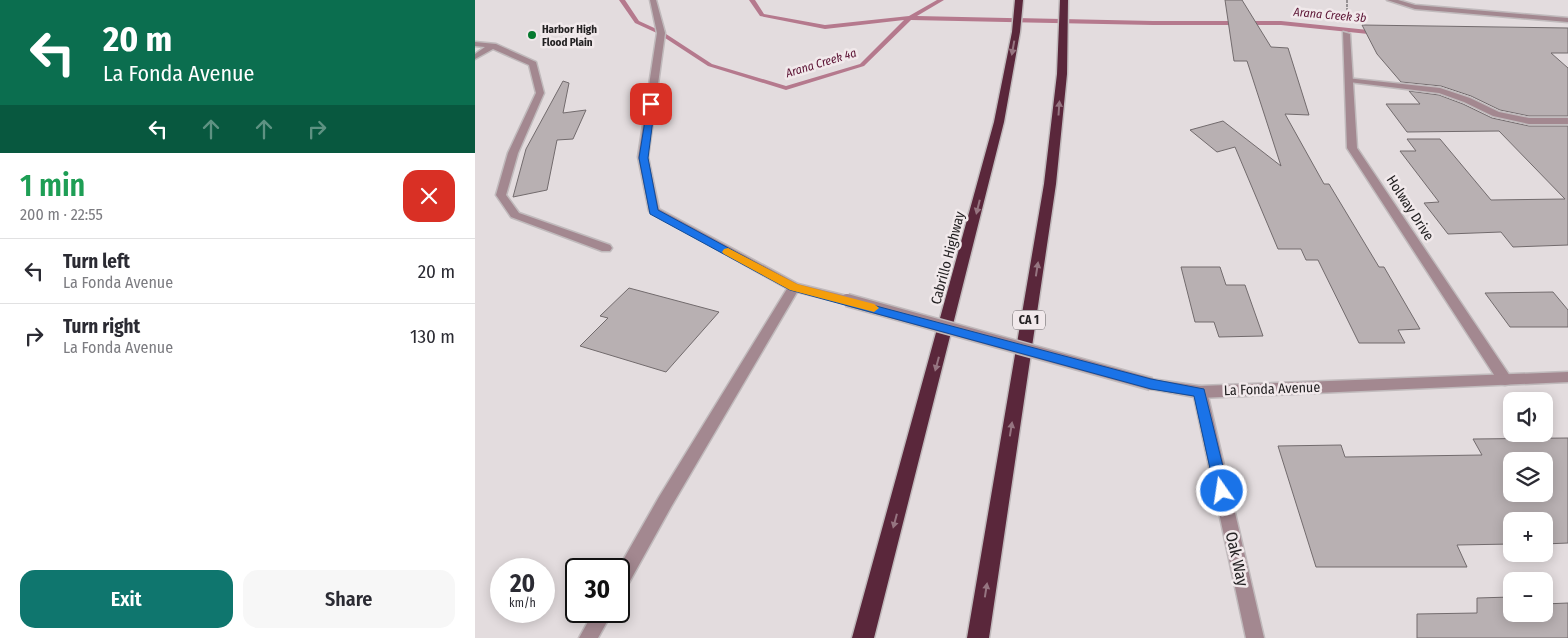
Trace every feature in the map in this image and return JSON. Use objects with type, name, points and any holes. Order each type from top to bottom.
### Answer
[{"type":"highway","name":"Cabrillo Highway","points":[[863,638],[999,122],[1016,32],[1019,0]]},
{"type":"highway","name":"CA 1","points":[[978,638],[1050,184],[1058,123],[1064,0]]},
{"type":"street","name":"La Fonda Avenue","points":[[653,0],[661,33],[643,158],[654,212],[794,287],[1151,384],[1200,392],[1568,377]]},
{"type":"street","points":[[1389,0],[1415,7],[1568,20]]},
{"type":"street","name":"Holway Drive","points":[[1346,34],[1352,148],[1505,380]]},
{"type":"street","points":[[475,44],[493,46],[533,64],[540,94],[513,153],[501,195],[515,214],[606,248]]},
{"type":"street","points":[[475,57],[493,46]]},
{"type":"street","points":[[1349,80],[1440,91],[1467,100],[1497,114],[1529,121],[1568,121]]},
{"type":"street","points":[[630,564],[665,502],[794,287]]},
{"type":"street","name":"Oak Way","points":[[1200,392],[1255,638]]},
{"type":"street","points":[[589,638],[597,623]]},
{"type":"building","points":[[1225,0],[1242,0],[1271,47],[1288,48],[1309,115],[1285,114],[1324,184],[1329,184],[1379,267],[1384,267],[1420,329],[1398,330],[1405,343],[1359,343],[1318,260],[1306,260],[1301,249],[1278,249],[1235,147],[1217,152],[1190,130],[1223,121],[1281,166],[1247,61],[1234,61]]},
{"type":"building","points":[[1362,25],[1568,28],[1568,53],[1551,53],[1568,68],[1568,116],[1529,116],[1500,110],[1471,96],[1441,86],[1401,82],[1377,54]]},
{"type":"building","points":[[563,81],[569,83],[563,113],[586,110],[573,139],[557,140],[547,190],[513,197],[526,149]]},
{"type":"building","points":[[1409,91],[1439,95],[1492,118],[1529,126],[1568,126],[1568,245],[1513,247],[1501,232],[1448,234],[1424,203],[1439,202],[1400,151],[1416,151],[1407,139],[1440,139],[1491,200],[1565,199],[1499,131],[1407,132],[1386,104],[1420,104]]},
{"type":"building","points":[[1181,267],[1220,267],[1226,285],[1245,285],[1263,336],[1219,337],[1214,322],[1195,322]]},
{"type":"building","points":[[629,288],[719,312],[666,372],[580,346],[608,318],[600,316]]},
{"type":"building","points":[[1553,292],[1568,310],[1568,327],[1510,327],[1485,293]]},
{"type":"building","points":[[1553,438],[1568,438],[1568,543],[1553,544],[1553,512],[1503,512],[1503,544],[1457,545],[1467,567],[1316,567],[1278,446],[1341,445],[1345,457],[1482,455],[1473,439],[1503,439],[1503,442],[1553,442]]},
{"type":"building","points":[[1503,597],[1503,622],[1553,622],[1553,604],[1568,603],[1568,638],[1417,638],[1417,614],[1477,613],[1477,598]]},
{"type":"waterway","name":"Arana Creek 4a","points":[[622,0],[637,22],[661,33],[710,65],[786,88],[862,65],[910,18]]},
{"type":"waterway","points":[[752,0],[762,15],[825,27],[910,18]]},
{"type":"waterway","name":"Arana Creek 4a","points":[[910,18],[941,0]]},
{"type":"waterway","name":"Arana Creek 3b","points":[[910,18],[1153,23],[1281,23],[1378,33]]},
{"type":"slow traffic","points":[[728,252],[794,287],[874,308]]},
{"type":"place","name":"Harbor High Flood Plain","points":[[532,35]]},
{"type":"route","points":[[651,104],[643,158],[654,212],[794,287],[1151,384],[1200,392],[1222,491]]}]
